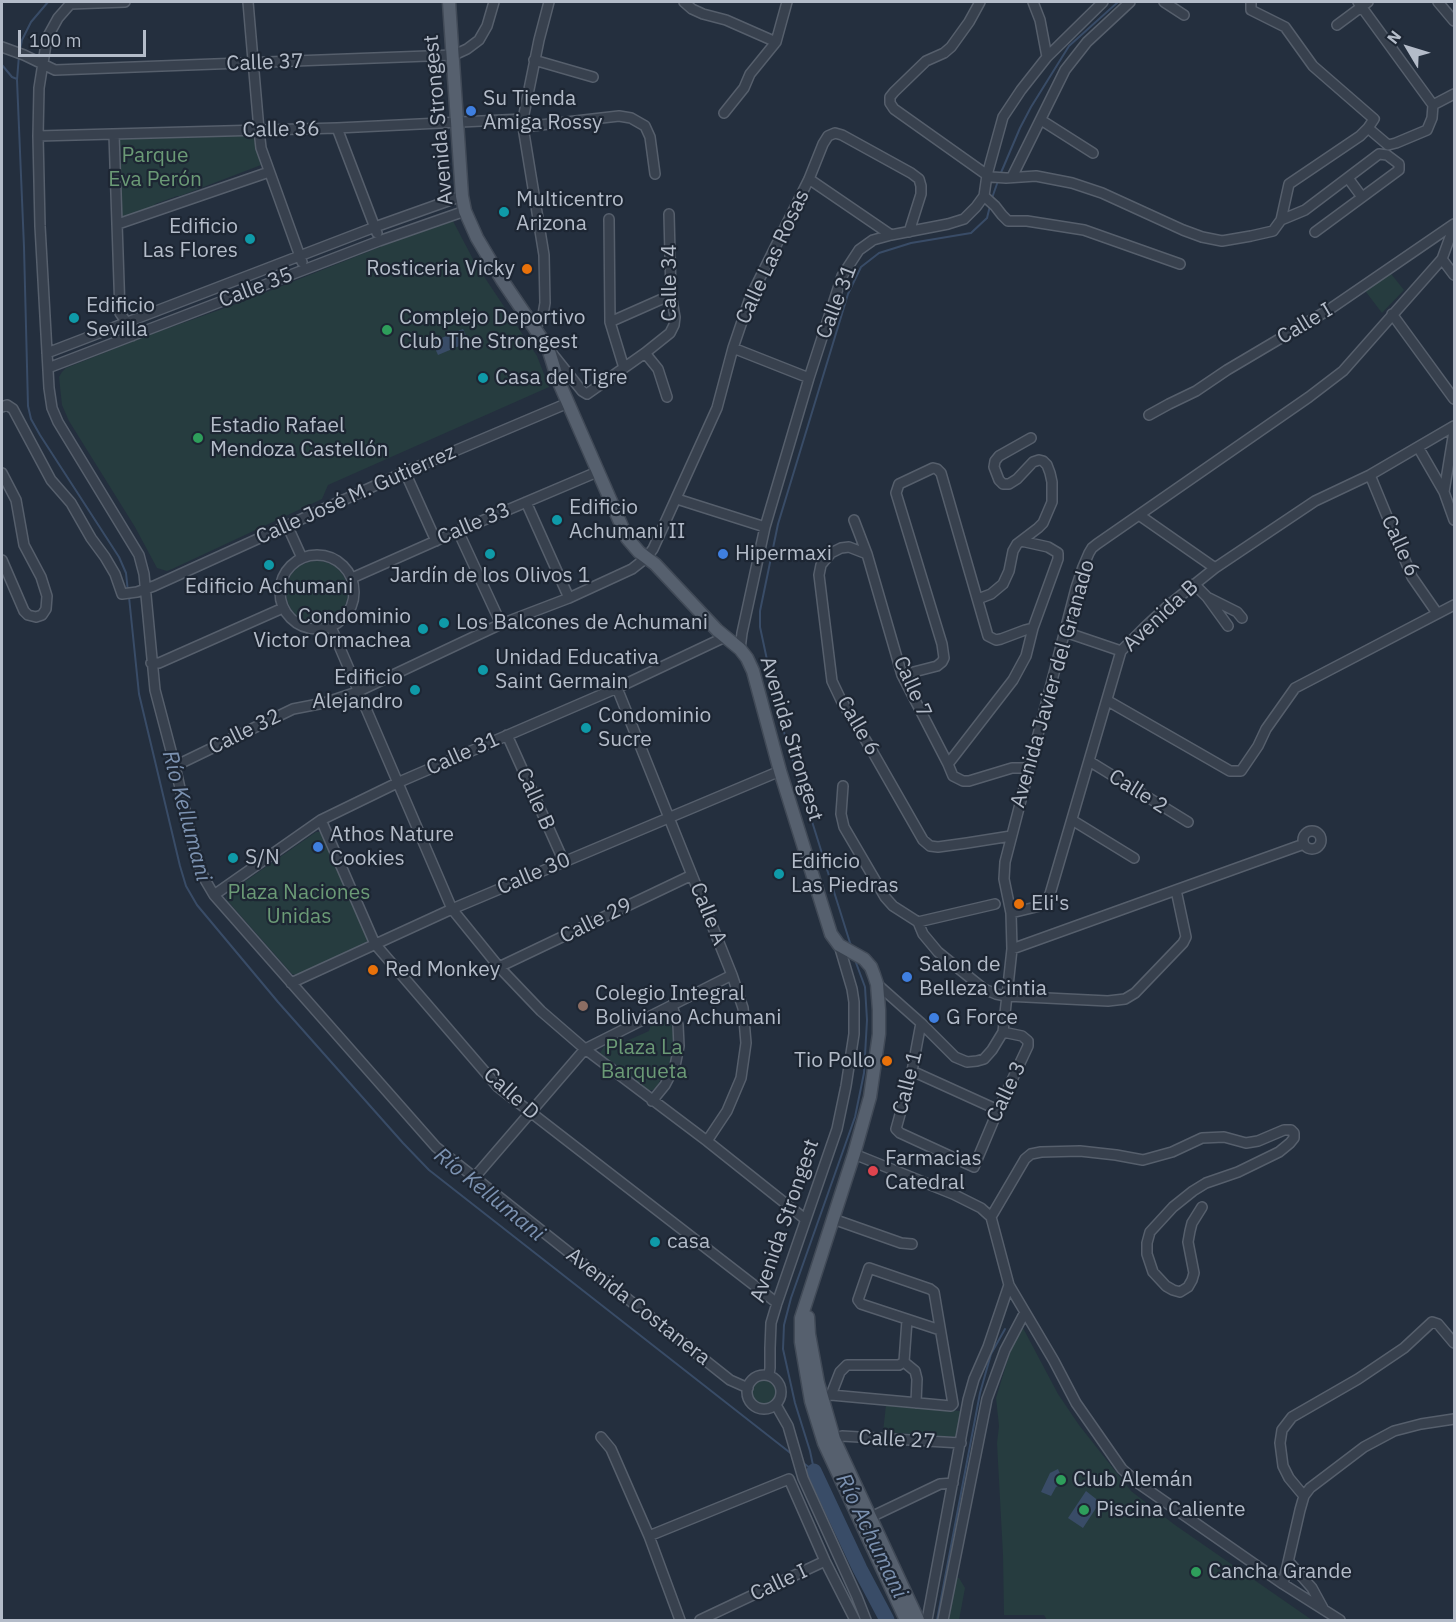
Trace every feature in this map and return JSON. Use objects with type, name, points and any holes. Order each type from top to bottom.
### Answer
[{"type":"main road","name":"Avenida Strongest","points":[[449,2],[462,196],[465,211],[488,258],[548,348],[558,380],[627,538],[747,658],[753,670],[780,771],[831,934],[842,947]]},
{"type":"main road","points":[[842,947],[871,967],[877,984],[879,1034],[870,1097],[808,1298],[809,1334],[829,1441],[918,1620]]},
{"type":"main road","points":[[866,1519],[906,1620]]},
{"type":"street","points":[[38,136],[39,88],[43,64],[48,38],[58,18],[71,3],[124,2]]},
{"type":"street","points":[[249,2],[261,148],[305,269]]},
{"type":"street","points":[[453,55],[479,40],[487,26],[494,2]]},
{"type":"street","points":[[533,326],[542,320],[545,303],[544,255],[523,123],[534,60],[549,2]]},
{"type":"street","points":[[684,2],[703,14],[726,20],[776,42]]},
{"type":"street","points":[[724,113],[744,88],[750,74],[776,42],[787,2]]},
{"type":"street","points":[[980,2],[951,47],[944,53],[926,61],[894,92],[890,97],[890,103],[894,109],[990,176],[1036,176],[1072,183],[1102,193],[1183,230],[1222,241],[1273,231],[1281,220],[1289,184],[1360,136],[1374,119],[1313,66],[1285,27],[1251,10],[1251,2]]},
{"type":"street","points":[[1033,2],[1040,20],[1047,57]]},
{"type":"street","points":[[1103,2],[1047,57],[1003,117],[990,176],[988,200],[1008,221],[1027,221],[1084,230],[1180,264]]},
{"type":"street","points":[[1009,177],[1041,120],[1065,70],[1087,42],[1130,2]]},
{"type":"street","points":[[1164,2],[1184,15]]},
{"type":"street","points":[[1438,2],[1455,21]]},
{"type":"street","points":[[1337,25],[1362,3],[1433,105],[1432,118],[1427,130],[1396,143],[1388,145],[1368,128]]},
{"type":"street","name":"Calle 37","points":[[2,47],[55,70],[453,55]]},
{"type":"street","points":[[534,60],[593,77]]},
{"type":"street","points":[[1433,105],[1455,94]]},
{"type":"street","name":"Calle 36","points":[[38,136],[337,128],[457,122],[523,123],[619,116],[631,118],[645,126],[650,137],[655,174]]},
{"type":"street","points":[[1041,120],[1093,153]]},
{"type":"street","points":[[337,128],[380,241]]},
{"type":"street","points":[[114,134],[120,313],[132,336]]},
{"type":"street","name":"Calle Las Rosas","points":[[646,558],[653,549],[677,499],[717,408],[733,348],[750,298],[828,136],[842,135],[919,179],[921,194],[909,232]]},
{"type":"street","name":"Avenida Costanera","points":[[38,136],[40,226],[52,408],[58,422],[139,555],[144,574],[141,590],[154,690],[175,766],[197,861],[204,878],[214,895],[436,1147],[730,1380],[748,1388]]},
{"type":"street","points":[[1281,220],[1305,210],[1379,154],[1387,155],[1399,164],[1399,170],[1315,232]]},
{"type":"street","points":[[118,224],[269,172]]},
{"type":"street","points":[[1348,178],[1362,197]]},
{"type":"street","points":[[809,179],[891,235]]},
{"type":"street","name":"Calle 35","points":[[47,353],[462,196]]},
{"type":"street","name":"Calle 31","points":[[740,649],[765,527],[842,276],[859,250],[873,240],[964,219],[976,207],[988,200]]},
{"type":"street","name":"Calle 35","points":[[48,368],[305,269],[465,211]]},
{"type":"street","name":"Calle 34","points":[[548,348],[582,391],[587,394],[670,333],[675,317],[671,295],[669,213]]},
{"type":"street","points":[[609,219],[610,322],[624,368]]},
{"type":"street","name":"Avenida Javier del Granado","points":[[877,984],[955,1057],[967,1062],[977,1061],[984,1059],[992,1050],[1003,1032],[1012,949],[1011,913],[1004,879],[1005,862],[1083,567],[1092,548],[1336,377],[1356,358],[1442,259],[1455,225]]},
{"type":"street","name":"Calle I","points":[[1149,415],[1196,391],[1330,309],[1455,225]]},
{"type":"street","points":[[1442,259],[1455,275]]},
{"type":"street","points":[[239,279],[245,292]]},
{"type":"street","points":[[610,322],[671,295]]},
{"type":"street","points":[[196,296],[201,309]]},
{"type":"street","points":[[1392,314],[1455,399]]},
{"type":"street","points":[[733,348],[809,378]]},
{"type":"street","points":[[645,353],[658,369],[667,397]]},
{"type":"street","name":"Calle José M. Gutierrez","points":[[2,407],[7,405],[14,409],[51,480],[71,503],[115,574],[122,594],[141,590],[405,472],[568,403]]},
{"type":"street","name":"Avenida B","points":[[1011,913],[1040,906],[1047,900],[1053,888],[1121,651],[1144,627],[1215,568],[1315,501],[1370,475],[1455,426]]},
{"type":"street","points":[[1444,492],[1455,431]]},
{"type":"street","points":[[978,599],[991,594],[1003,584],[1017,544],[1038,528],[1046,517],[1052,502],[1052,482],[1047,465],[1043,461],[1033,462],[1009,484],[1003,484],[999,480],[994,467],[999,456],[1031,438]]},
{"type":"street","points":[[1418,447],[1444,492],[1455,520]]},
{"type":"street","points":[[902,675],[937,666],[944,658],[896,493],[899,484],[933,468],[941,473],[988,636],[996,640],[1033,628]]},
{"type":"street","points":[[405,472],[436,541]]},
{"type":"street","name":"Calle 33","points":[[352,578],[597,472]]},
{"type":"street","points":[[2,473],[16,500],[24,545],[41,578],[47,596],[46,609],[42,615],[36,617],[24,611],[2,560]]},
{"type":"street","name":"Calle 6","points":[[1370,475],[1412,576],[1437,613]]},
{"type":"street","points":[[677,499],[765,527]]},
{"type":"street","points":[[526,501],[569,598]]},
{"type":"street","points":[[1139,515],[1215,568]]},
{"type":"street","name":"Calle 7","points":[[854,520],[867,554],[902,675],[953,776],[963,781],[982,778],[1012,768],[1028,768]]},
{"type":"street","points":[[287,525],[302,558]]},
{"type":"street","points":[[458,531],[501,624]]},
{"type":"street","points":[[948,764],[1013,680],[1026,656],[1033,628],[1058,559],[1058,553],[1048,547],[1021,541]]},
{"type":"street","name":"Calle 6","points":[[867,554],[849,547],[841,548],[831,553],[825,560],[821,565],[819,575],[832,681],[841,700],[923,840],[930,846],[938,847],[1011,836]]},
{"type":"street","points":[[314,554],[332,557],[346,568],[352,578],[355,590],[354,601],[349,612],[331,627],[307,628],[297,623],[283,608],[280,594],[285,572],[302,558],[314,554]]},
{"type":"street","name":"Calle 32","points":[[175,766],[293,709],[357,692],[501,624],[569,598],[632,568],[646,558]]},
{"type":"street","points":[[1194,584],[1207,597],[1228,626]]},
{"type":"street","points":[[1207,597],[1238,612],[1242,618]]},
{"type":"street","points":[[1108,701],[1222,767],[1230,771],[1239,771],[1243,769],[1266,729],[1294,688],[1455,605]]},
{"type":"street","points":[[151,663],[159,663],[283,608]]},
{"type":"street","points":[[331,627],[452,909],[499,967],[541,1011],[805,1220]]},
{"type":"street","points":[[1065,632],[1121,651]]},
{"type":"street","name":"Calle 31","points":[[214,895],[321,820],[397,783],[617,688],[725,637]]},
{"type":"street","name":"Calle A","points":[[617,688],[732,975],[743,1008],[746,1043],[741,1078],[727,1111],[707,1141]]},
{"type":"street","name":"Calle B","points":[[507,735],[564,862]]},
{"type":"street","name":"Calle 2","points":[[1089,761],[1188,822]]},
{"type":"street","name":"Calle 30","points":[[291,983],[452,909],[780,771]]},
{"type":"street","points":[[843,786],[841,814],[844,827],[885,897],[893,906],[918,922],[923,933],[938,952],[984,988],[996,994],[1108,1001],[1125,999],[1135,993],[1183,943],[1186,937],[1176,890]]},
{"type":"street","name":"Calle D","points":[[321,820],[375,944],[498,1087],[777,1303]]},
{"type":"street","points":[[1072,820],[1134,858]]},
{"type":"street","points":[[1012,949],[1304,844]]},
{"type":"street","name":"Calle 29","points":[[499,967],[692,875]]},
{"type":"street","points":[[918,922],[995,904]]},
{"type":"street","name":"Avenida Strongest","points":[[769,1375],[771,1323],[837,1129],[846,1086],[854,1034],[854,1002],[842,947]]},
{"type":"street","points":[[474,1178],[585,1048],[732,975]]},
{"type":"street","points":[[652,1101],[665,1085],[675,1066],[679,1046],[678,1025],[672,1005]]},
{"type":"street","name":"Calle 1","points":[[921,1023],[912,1071],[896,1130],[974,1167]]},
{"type":"street","name":"Calle 3","points":[[974,1167],[1028,1046],[1028,1041],[1022,1036],[1003,1032]]},
{"type":"street","points":[[912,1071],[998,1110]]},
{"type":"street","points":[[991,1217],[1024,1159],[1031,1154],[1080,1151],[1143,1160],[1172,1152],[1202,1138],[1224,1137],[1246,1143],[1258,1141],[1284,1130],[1294,1132],[1294,1138],[1279,1152],[1238,1172],[1206,1182],[1193,1191],[1173,1207],[1150,1232],[1147,1254],[1153,1272],[1173,1290],[1180,1292],[1188,1287],[1192,1280],[1194,1273],[1188,1242],[1192,1223],[1202,1207]]},
{"type":"street","points":[[854,1154],[953,1194],[981,1208],[991,1217],[1009,1285],[1076,1403],[1122,1469],[1138,1483],[1283,1584],[1340,1620]]},
{"type":"street","points":[[833,1219],[902,1243],[912,1244]]},
{"type":"street","points":[[821,1398],[951,1406],[953,1404],[934,1292],[869,1268],[858,1300],[861,1304],[940,1330]]},
{"type":"street","points":[[927,1620],[968,1400],[1009,1285]]},
{"type":"street","points":[[943,1620],[987,1398],[1005,1350],[1025,1312]]},
{"type":"street","points":[[904,1362],[907,1320]]},
{"type":"street","points":[[1304,1496],[1283,1467],[1280,1443],[1282,1430],[1292,1417],[1358,1379],[1404,1348],[1432,1322],[1438,1324],[1455,1342]]},
{"type":"street","points":[[821,1398],[847,1365],[899,1365],[904,1362]]},
{"type":"street","points":[[904,1362],[915,1371],[916,1403]]},
{"type":"street","points":[[769,1375],[781,1387],[781,1397],[776,1405],[767,1409],[756,1407],[749,1399],[748,1388],[756,1377],[769,1375]]},
{"type":"street","points":[[776,1405],[788,1426],[803,1478],[866,1620]]},
{"type":"street","points":[[1283,1584],[1304,1496],[1310,1488],[1364,1447],[1394,1431],[1455,1419]]},
{"type":"street","name":"Calle 27","points":[[829,1441],[842,1436],[961,1443]]},
{"type":"street","points":[[601,1437],[611,1449],[649,1536],[680,1620]]},
{"type":"street","points":[[649,1536],[789,1479],[825,1561],[855,1620]]},
{"type":"street","points":[[866,1519],[940,1484],[953,1483]]},
{"type":"street","name":"Calle I","points":[[700,1620],[825,1561]]},
{"type":"street","points":[[1289,1562],[1312,1588],[1324,1610]]},
{"type":"green space","name":"Parque Eva Perón","points":[[251,130],[261,165],[155,204],[153,208],[125,218],[120,214],[121,175],[118,139],[120,137]]},
{"type":"green space","points":[[453,221],[475,263],[537,356],[549,387],[328,485],[322,499],[172,569],[167,571],[157,568],[135,527],[69,421],[62,405],[59,377],[62,372],[66,368],[149,335]]},
{"type":"green space","points":[[1388,270],[1404,290],[1382,313],[1363,288]]},
{"type":"green space","points":[[311,561],[323,561],[339,570],[346,580],[348,592],[346,604],[339,614],[323,623],[311,623],[300,618],[291,609],[286,598],[286,586],[291,575],[300,566]]},
{"type":"green space","name":"Plaza Naciones Unidas","points":[[316,832],[323,834],[368,939],[366,943],[296,975],[292,974],[226,899],[227,894]]},
{"type":"green space","name":"Plaza La Barqueta","points":[[661,1016],[670,1019],[674,1050],[657,1086],[653,1090],[643,1090],[600,1053],[605,1045],[615,1040],[622,1043],[649,1031],[652,1021]]},
{"type":"green space","name":"Club Alemán","points":[[1023,1328],[1058,1394],[1079,1425],[1131,1491],[1175,1525],[1312,1620],[1047,1620],[1044,1615],[1004,1615],[997,1443],[999,1426],[996,1398],[1016,1333]]},
{"type":"green space","points":[[764,1380],[773,1384],[777,1393],[773,1402],[764,1406],[755,1402],[751,1393],[755,1384]]},
{"type":"green space","points":[[886,1405],[961,1411],[958,1437],[883,1432]]},
{"type":"green space","points":[[955,1578],[959,1578],[965,1588],[959,1620],[943,1620]]},
{"type":"water","points":[[463,329],[469,342],[438,355],[432,342]]},
{"type":"water","points":[[1058,1469],[1064,1483],[1056,1487],[1051,1496],[1041,1492],[1050,1473]]},
{"type":"water","name":"Piscina Caliente","points":[[1086,1491],[1100,1502],[1083,1528],[1068,1518]]},
{"type":"waterway","name":"Río Kellumani","points":[[20,50],[31,22],[48,2]]},
{"type":"waterway","points":[[1000,175],[1031,107],[1069,46],[1118,2]]},
{"type":"waterway","name":"Río Kellumani","points":[[19,55],[17,80],[28,406],[31,419],[40,435],[119,557],[126,573],[128,592]]},
{"type":"waterway","points":[[2,65],[12,77],[17,79]]},
{"type":"waterway","points":[[992,198],[998,181]]},
{"type":"waterway","points":[[851,946],[779,716],[760,627],[760,611],[778,524],[848,294],[861,267],[879,253],[911,243],[971,233],[987,218],[990,206]]},
{"type":"waterway","name":"Río Kellumani","points":[[129,597],[139,694],[180,866],[186,886],[197,905],[278,1002],[429,1170],[793,1455]]},
{"type":"waterway","points":[[814,1470],[783,1349],[784,1325],[791,1298],[855,1117],[864,1073],[867,1020],[865,987],[855,960]]},
{"type":"waterway","points":[[937,1620],[980,1393],[991,1354],[1005,1329]]},
{"type":"waterway","name":"Río Kellumani","points":[[802,1462],[814,1471]]},
{"type":"waterway","name":"Río Achumani","points":[[814,1471],[860,1569],[887,1620]]},
{"type":"place","name":"Su Tienda Amiga Rossy","points":[[471,111]]},
{"type":"place","name":"Multicentro Arizona","points":[[504,212]]},
{"type":"place","name":"Edificio Las Flores","points":[[250,239]]},
{"type":"place","name":"Rosticeria Vicky","points":[[527,269]]},
{"type":"place","name":"Edificio Sevilla","points":[[74,318]]},
{"type":"place","name":"Complejo Deportivo Club The Strongest","points":[[387,330]]},
{"type":"place","name":"Casa del Tigre","points":[[483,378]]},
{"type":"place","name":"Estadio Rafael Mendoza Castellón","points":[[198,438]]},
{"type":"place","name":"Edificio Achumani II","points":[[557,520]]},
{"type":"place","name":"Jardín de los Olivos 1","points":[[490,554]]},
{"type":"place","name":"Hipermaxi","points":[[723,554]]},
{"type":"place","name":"Edificio Achumani","points":[[269,565]]},
{"type":"place","name":"Los Balcones de Achumani","points":[[444,623]]},
{"type":"place","name":"Condominio Victor Ormachea","points":[[423,629]]},
{"type":"place","name":"Unidad Educativa Saint Germain","points":[[483,670]]},
{"type":"place","name":"Edificio Alejandro","points":[[415,690]]},
{"type":"place","name":"Condominio Sucre","points":[[586,728]]},
{"type":"place","name":"Athos Nature Cookies","points":[[318,847]]},
{"type":"place","name":"S/N","points":[[233,858]]},
{"type":"place","name":"Edificio Las Piedras","points":[[779,874]]},
{"type":"place","name":"Eli's","points":[[1019,904]]},
{"type":"place","name":"Red Monkey","points":[[373,970]]},
{"type":"place","name":"Salon de Belleza Cintia","points":[[907,977]]},
{"type":"place","name":"Colegio Integral Boliviano Achumani","points":[[583,1006]]},
{"type":"place","name":"G Force","points":[[934,1018]]},
{"type":"place","name":"Tio Pollo","points":[[887,1061]]},
{"type":"place","name":"Farmacias Catedral","points":[[873,1171]]},
{"type":"place","name":"casa","points":[[655,1242]]},
{"type":"place","name":"Club Alemán","points":[[1061,1480]]},
{"type":"place","name":"Piscina Caliente","points":[[1084,1510]]},
{"type":"place","name":"Cancha Grande","points":[[1196,1572]]}]
